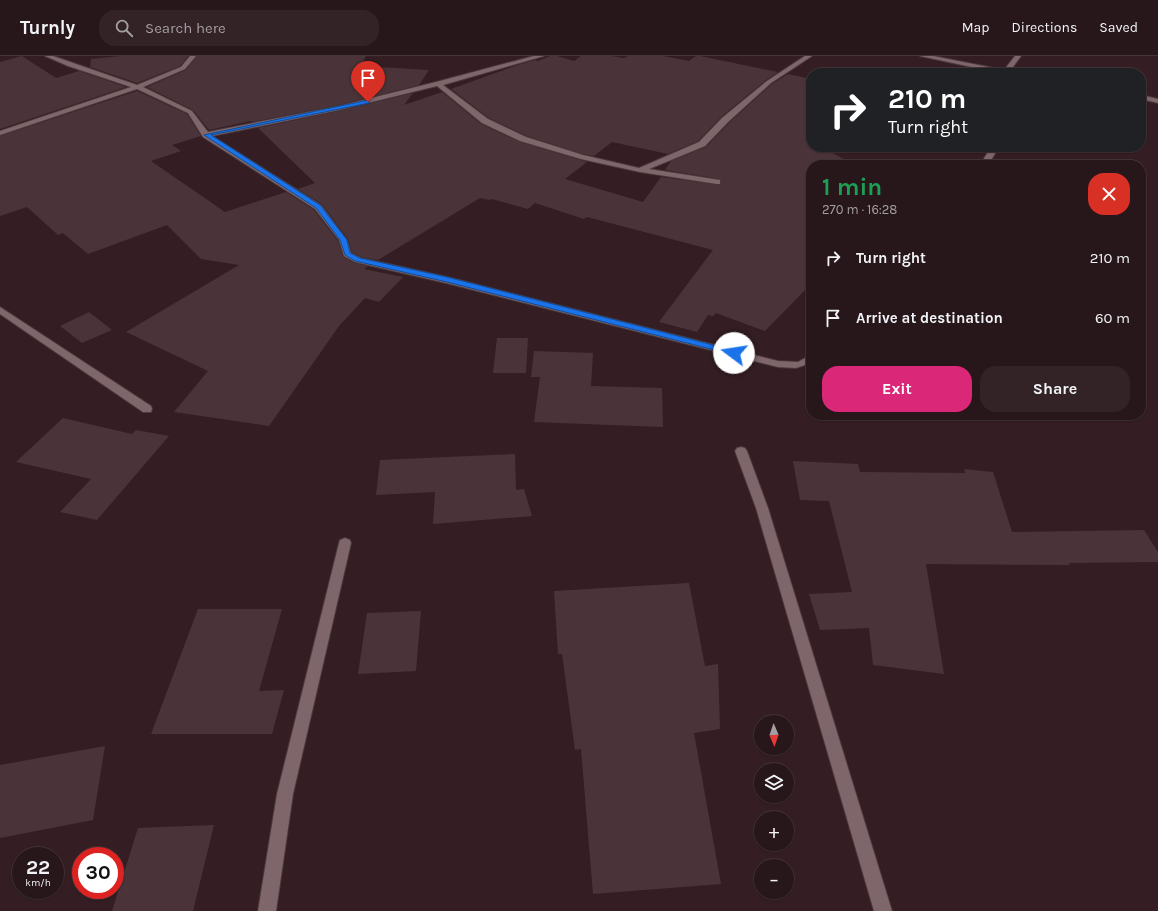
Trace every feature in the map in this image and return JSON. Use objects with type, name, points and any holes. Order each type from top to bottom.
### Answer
[{"type":"street","points":[[48,56],[69,66],[103,74],[137,87],[190,112],[206,135],[318,207],[343,240],[347,254],[358,260],[455,282],[778,364],[794,366],[806,363]]},
{"type":"street","points":[[0,133],[137,87],[183,68],[193,56]]},
{"type":"street","points":[[206,135],[340,108],[438,84],[541,56]]},
{"type":"street","points":[[640,170],[702,144],[725,120],[769,82],[809,56]]},
{"type":"street","points":[[923,56],[983,68]]},
{"type":"street","points":[[1011,68],[1018,56]]},
{"type":"street","points":[[438,84],[485,121],[523,140],[581,157],[640,170],[717,182]]},
{"type":"street","points":[[1146,99],[1158,101]]},
{"type":"street","points":[[0,310],[147,410]]},
{"type":"street","points":[[740,451],[762,508],[883,911]]},
{"type":"street","points":[[267,911],[285,794],[345,543]]},
{"type":"building","points":[[22,56],[56,78],[79,71],[126,87],[0,129],[0,62]]},
{"type":"building","points":[[121,56],[188,56],[180,66],[137,83],[90,67],[91,59]]},
{"type":"building","points":[[197,56],[366,56],[361,66],[429,70],[419,85],[339,105],[209,130],[193,110],[147,87],[186,70]]},
{"type":"building","points":[[550,56],[557,56],[574,61],[581,56],[611,56],[624,58],[628,56],[663,56],[689,61],[696,56],[700,56],[778,72],[721,117],[698,141],[668,154],[612,142],[594,156],[583,154],[527,136],[489,118],[451,89],[518,65],[535,60],[538,61]]},
{"type":"building","points":[[788,74],[806,78],[806,152],[830,152],[846,160],[806,160],[806,289],[765,331],[716,313],[713,316],[708,315],[697,332],[659,322],[713,250],[587,217],[584,219],[535,203],[528,209],[492,199],[489,200],[480,198],[378,260],[362,257],[352,252],[348,239],[322,204],[298,189],[315,183],[258,128],[339,111],[413,93],[404,105],[442,92],[481,124],[520,142],[587,162],[565,179],[643,202],[661,177],[721,185],[720,179],[665,170],[671,161],[706,147],[729,123],[772,84]]},
{"type":"building","points":[[137,91],[187,114],[201,136],[172,145],[181,151],[151,161],[225,212],[286,192],[314,210],[338,241],[343,257],[354,263],[368,266],[364,269],[403,277],[379,302],[365,298],[339,326],[269,426],[174,412],[208,371],[126,332],[239,265],[201,259],[167,225],[88,254],[63,233],[58,235],[27,207],[0,216],[0,136]]},
{"type":"building","points":[[89,312],[112,330],[82,343],[60,326]]},
{"type":"building","points":[[497,338],[528,338],[526,373],[493,373]]},
{"type":"building","points":[[534,351],[593,353],[591,386],[662,388],[663,427],[534,422],[540,377],[531,377]]},
{"type":"building","points":[[63,418],[132,434],[136,430],[169,436],[97,520],[60,512],[91,479],[16,462]]},
{"type":"building","points":[[515,454],[516,490],[524,489],[532,516],[433,524],[435,492],[376,495],[380,460]]},
{"type":"building","points":[[793,461],[858,464],[860,472],[965,473],[964,469],[993,472],[1012,532],[1144,530],[1158,552],[1158,562],[1069,563],[1070,565],[926,564],[944,674],[873,665],[869,628],[820,630],[809,594],[852,592],[829,501],[800,500]]},
{"type":"building","points":[[689,583],[705,666],[718,664],[720,729],[694,733],[721,884],[593,894],[581,749],[575,750],[562,654],[558,654],[554,591]]},
{"type":"building","points":[[198,609],[282,609],[259,691],[284,690],[272,734],[151,734]]},
{"type":"building","points":[[421,611],[416,671],[358,674],[367,613]]},
{"type":"building","points":[[105,746],[93,820],[0,838],[0,765]]},
{"type":"building","points":[[214,825],[193,911],[112,911],[116,899],[124,899],[124,873],[138,828]]},
{"type":"route","points":[[368,102],[206,135],[318,207],[343,240],[347,254],[358,260],[447,280],[734,353]]}]
